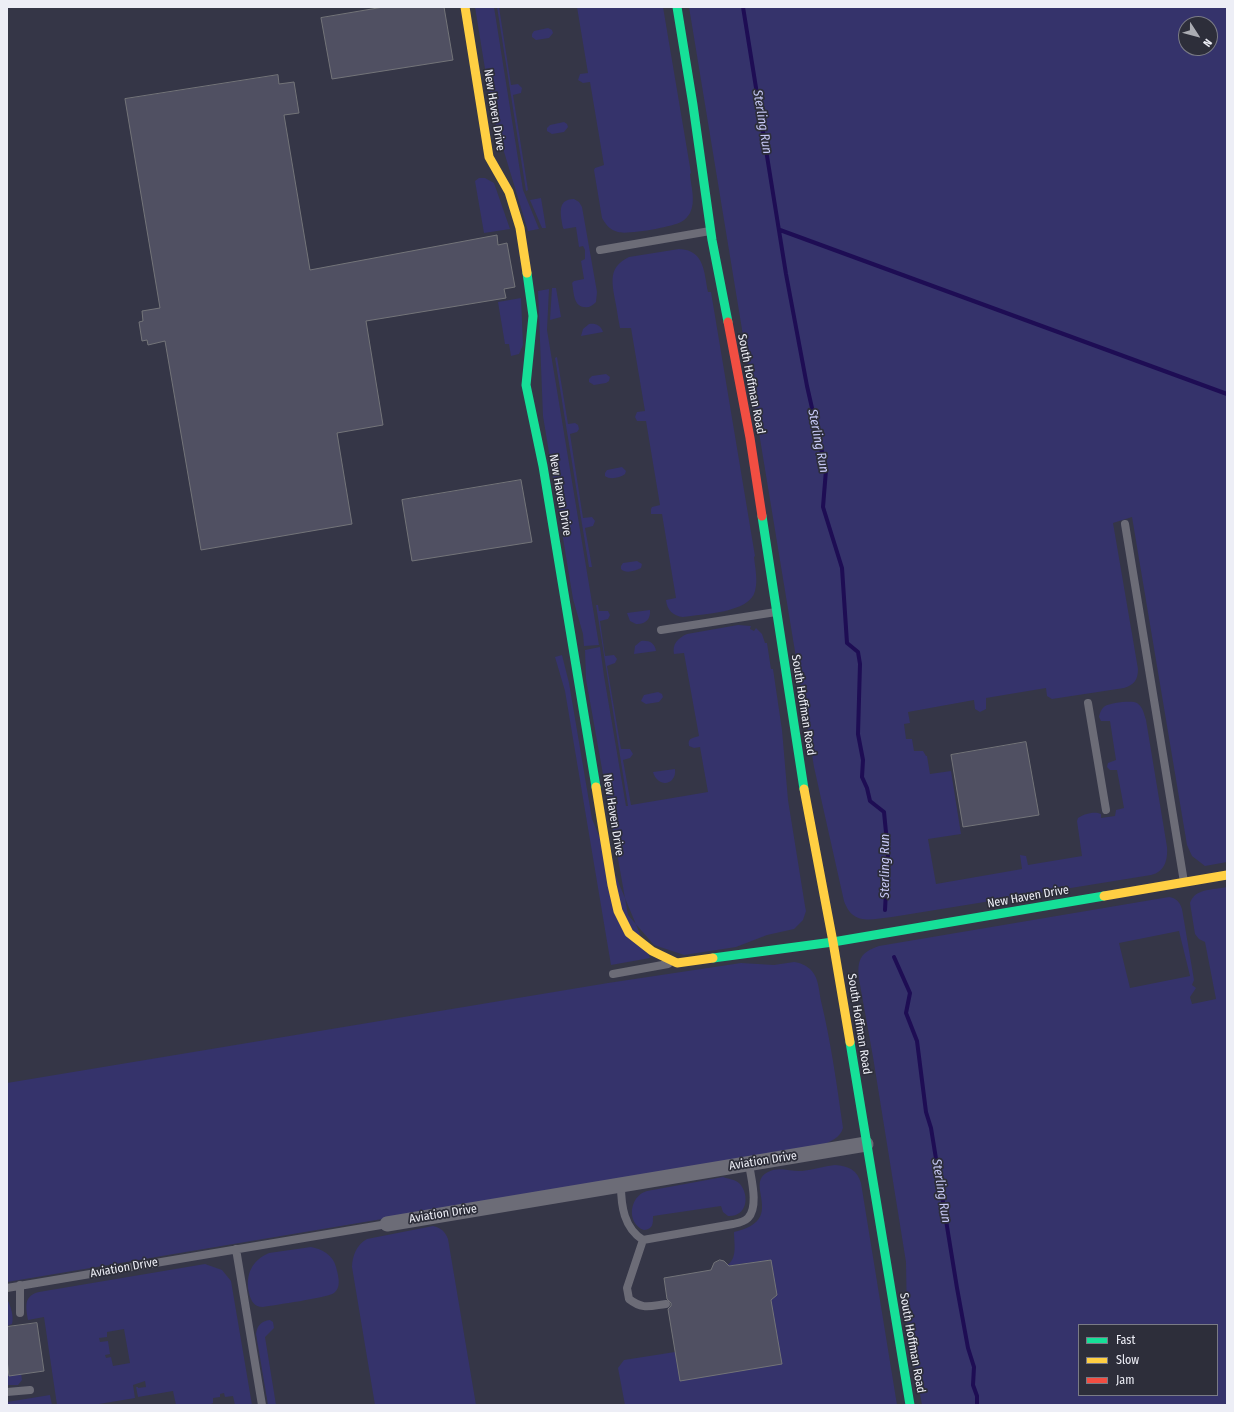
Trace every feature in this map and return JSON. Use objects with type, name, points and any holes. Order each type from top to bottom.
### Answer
[{"type":"street","name":"New Haven Drive","points":[[465,7],[489,158],[509,192],[520,228],[533,316],[526,385],[543,466],[615,900],[618,912],[629,933],[652,951],[677,963],[833,942],[1227,875]]},
{"type":"street","name":"South Hoffman Road","points":[[677,7],[693,105],[710,231],[750,438],[803,783],[833,942],[910,1405]]},
{"type":"street","name":"Aviation Drive","points":[[387,1224],[866,1144]]},
{"type":"lane","points":[[600,250],[710,231]]},
{"type":"lane","points":[[1125,524],[1184,882]]},
{"type":"lane","points":[[661,630],[776,612]]},
{"type":"lane","points":[[1088,703],[1106,810]]},
{"type":"lane","points":[[613,974],[677,963]]},
{"type":"lane","points":[[621,1185],[621,1200],[626,1222],[636,1236],[643,1240],[733,1224],[747,1220],[752,1213],[754,1202],[749,1164]]},
{"type":"lane","name":"Aviation Drive","points":[[7,1288],[236,1248],[387,1224]]},
{"type":"lane","points":[[643,1240],[627,1288],[629,1299],[636,1305],[648,1307],[666,1304]]},
{"type":"lane","points":[[236,1248],[262,1405]]},
{"type":"lane","points":[[20,1285],[20,1314]]},
{"type":"lane","points":[[7,1392],[30,1390]]},
{"type":"shaded area","points":[[7,7],[1227,7],[1227,1405],[7,1405]]},
{"type":"shaded area","points":[[475,7],[494,7],[523,190],[539,229],[528,231],[492,112]]},
{"type":"shaded area","points":[[497,7],[499,7],[511,85],[518,84],[522,88],[521,93],[513,95],[528,190],[526,191]]},
{"type":"shaded area","points":[[577,7],[663,7],[691,173],[693,204],[690,213],[681,222],[650,230],[623,233],[610,229],[602,218],[594,170],[595,168],[604,165],[590,82],[583,83],[578,80],[580,74],[588,73]]},
{"type":"shaded area","points":[[689,7],[1227,7],[1227,862],[1205,866],[1192,856],[1187,845],[1132,517],[1113,523],[1138,669],[1136,679],[1133,684],[1124,688],[1052,699],[1047,696],[1046,688],[986,698],[986,709],[980,712],[975,709],[974,700],[908,712],[910,723],[904,724],[906,739],[912,739],[914,751],[923,751],[927,756],[930,774],[951,771],[961,834],[928,839],[936,884],[1022,869],[1020,855],[1026,856],[1028,865],[1082,856],[1077,821],[1078,818],[1092,813],[1101,814],[1101,818],[1115,816],[1116,810],[1124,808],[1117,770],[1110,770],[1107,767],[1108,763],[1116,760],[1110,721],[1101,721],[1099,717],[1100,713],[1105,706],[1111,704],[1126,702],[1137,703],[1142,709],[1146,720],[1167,847],[1165,864],[1160,871],[1151,875],[892,917],[870,919],[858,918],[852,914],[844,901],[814,767]]},
{"type":"shaded area","points":[[548,28],[552,30],[553,33],[549,38],[536,40],[532,37],[534,31]]},
{"type":"shaded area","points":[[564,122],[568,127],[564,132],[552,134],[547,131],[547,128],[550,125]]},
{"type":"shaded area","points":[[479,178],[485,178],[494,183],[510,229],[484,233],[475,181]]},
{"type":"shaded area","points":[[541,198],[546,228],[542,228],[530,200]]},
{"type":"shaded area","points":[[574,199],[579,202],[582,207],[597,292],[596,302],[592,306],[587,307],[580,306],[576,301],[572,283],[574,281],[584,279],[581,261],[585,259],[585,250],[583,246],[579,247],[576,227],[564,229],[561,218],[561,209],[564,202]]},
{"type":"shaded area","points":[[679,249],[688,250],[699,258],[704,270],[708,292],[711,292],[755,556],[756,578],[755,591],[751,598],[744,604],[724,611],[683,617],[673,614],[669,610],[666,600],[676,598],[662,514],[651,514],[652,507],[660,505],[646,421],[637,421],[635,417],[637,412],[645,411],[631,328],[620,328],[613,281],[613,276],[618,265],[629,257]]},
{"type":"shaded area","points":[[552,288],[556,288],[561,317],[550,320]]},
{"type":"shaded area","points":[[549,289],[547,330],[599,645],[584,646],[583,634],[573,599],[543,416],[538,291]]},
{"type":"shaded area","points":[[521,298],[523,345],[519,354],[511,356],[509,344],[505,344],[498,302]]},
{"type":"shaded area","points":[[589,324],[598,325],[603,332],[581,336],[583,329]]},
{"type":"shaded area","points":[[557,357],[568,424],[575,423],[578,425],[579,429],[577,432],[570,434],[583,518],[592,517],[595,521],[593,526],[585,528],[592,567],[589,567],[555,358]]},
{"type":"shaded area","points":[[606,374],[610,377],[609,381],[606,383],[594,385],[589,382],[589,379],[592,376]]},
{"type":"shaded area","points":[[622,467],[626,471],[625,474],[612,478],[605,476],[607,470]]},
{"type":"shaded area","points":[[637,561],[642,564],[641,568],[628,572],[621,569],[623,563]]},
{"type":"shaded area","points":[[596,605],[598,605],[599,611],[608,611],[610,615],[608,619],[600,621],[605,656],[614,655],[617,659],[615,663],[607,666],[621,749],[630,749],[633,754],[630,758],[623,760],[631,805],[708,792],[700,747],[694,748],[689,746],[690,740],[699,736],[684,653],[674,654],[676,642],[687,634],[738,625],[751,626],[750,629],[754,631],[756,628],[762,634],[765,643],[767,643],[771,669],[773,669],[782,730],[788,800],[806,911],[803,920],[794,929],[767,935],[736,947],[684,955],[654,945],[628,915],[586,679],[585,650],[600,647],[626,806],[628,806]]},
{"type":"shaded area","points":[[650,610],[650,616],[647,621],[642,624],[636,624],[630,621],[627,613]]},
{"type":"shaded area","points":[[641,641],[651,643],[656,651],[634,654],[635,646]]},
{"type":"shaded area","points":[[562,655],[569,683],[592,819],[650,958],[611,965],[565,691],[555,657]]},
{"type":"shaded area","points":[[658,692],[662,694],[663,697],[659,702],[646,704],[641,701],[644,695]]},
{"type":"shaded area","points":[[675,769],[673,779],[667,783],[659,781],[653,772]]},
{"type":"shaded area","points":[[1227,887],[1227,1405],[922,1405],[907,1322],[906,1262],[859,979],[859,962],[861,958],[868,951],[879,946],[1169,897],[1174,898],[1180,904],[1182,909],[1194,980],[1192,985],[1196,988],[1190,997],[1192,1004],[1216,999],[1205,942],[1199,939],[1195,934],[1190,903],[1192,898],[1200,892]],"holes":[[[1179,931],[1190,976],[1130,988],[1119,943]]]},
{"type":"shaded area","points":[[794,962],[808,967],[816,977],[834,1064],[843,1128],[837,1137],[823,1145],[7,1282],[7,1083],[608,983],[741,963],[774,965]]},
{"type":"shaded area","points":[[835,1165],[844,1166],[855,1172],[861,1183],[897,1405],[625,1405],[618,1368],[624,1360],[675,1352],[680,1381],[782,1364],[771,1300],[777,1295],[771,1260],[726,1266],[730,1263],[734,1255],[734,1232],[750,1226],[759,1219],[762,1211],[760,1185],[762,1178],[768,1172],[776,1169],[802,1171]]},
{"type":"shaded area","points":[[723,1177],[736,1181],[743,1189],[746,1200],[743,1209],[739,1213],[728,1216],[723,1212],[721,1206],[653,1216],[652,1226],[649,1229],[644,1230],[638,1227],[634,1222],[632,1216],[633,1204],[636,1198],[641,1194],[647,1191]]},
{"type":"shaded area","points":[[433,1226],[442,1230],[448,1239],[476,1405],[375,1405],[352,1267],[354,1255],[360,1244],[367,1239]]},
{"type":"shaded area","points":[[311,1247],[326,1253],[335,1263],[339,1284],[334,1293],[311,1299],[263,1307],[257,1306],[253,1303],[249,1293],[248,1280],[251,1269],[258,1260],[269,1253]]},
{"type":"shaded area","points":[[205,1264],[222,1270],[231,1281],[252,1405],[235,1405],[233,1396],[225,1397],[224,1393],[220,1394],[220,1397],[213,1398],[213,1403],[211,1405],[176,1405],[173,1391],[138,1397],[136,1387],[146,1387],[145,1381],[133,1385],[135,1398],[93,1405],[57,1405],[44,1317],[28,1320],[26,1306],[28,1299],[30,1296],[39,1292]],"holes":[[[124,1329],[130,1363],[113,1366],[111,1357],[106,1358],[105,1355],[110,1354],[108,1341],[100,1342],[99,1338],[107,1337],[107,1332]]]},
{"type":"shaded area","points":[[7,1299],[13,1318],[12,1324],[7,1326]]},
{"type":"shaded area","points":[[270,1320],[273,1322],[274,1328],[265,1337],[276,1405],[268,1405],[256,1334],[260,1324],[264,1321]]},
{"type":"shaded area","points":[[7,1360],[9,1376],[21,1373],[22,1380],[18,1385],[7,1385]]},
{"type":"shaded area","points":[[50,1395],[52,1405],[7,1405],[7,1402]]},
{"type":"building","points":[[384,7],[444,7],[453,60],[332,79],[321,18]]},
{"type":"building","points":[[278,75],[279,84],[294,82],[299,113],[284,115],[310,270],[497,235],[498,245],[507,243],[515,287],[504,289],[506,298],[366,321],[383,425],[337,433],[352,524],[201,550],[165,341],[148,345],[147,340],[142,341],[139,322],[143,321],[142,311],[160,308],[125,99]]},
{"type":"building","points":[[521,480],[532,542],[412,561],[402,500]]},
{"type":"building","points":[[1026,742],[1039,815],[963,827],[951,755]]},
{"type":"building","points":[[720,1260],[724,1261],[729,1266],[771,1260],[777,1295],[771,1300],[782,1364],[680,1381],[668,1309],[671,1306],[671,1303],[667,1299],[664,1278],[711,1270],[714,1263]]},
{"type":"building","points":[[37,1323],[44,1371],[9,1376],[7,1360],[7,1327]]},
{"type":"waterway","name":"Sterling Run","points":[[743,7],[786,274],[807,386],[826,470],[823,507],[842,568],[847,643],[858,652],[860,664],[858,734],[863,760],[862,777],[867,788],[870,801],[884,812],[888,853],[885,910]]},
{"type":"waterway","points":[[780,230],[1227,394]]},
{"type":"waterway","name":"Sterling Run","points":[[894,957],[910,993],[906,1013],[917,1041],[926,1112],[931,1128],[968,1348],[974,1367],[973,1385],[977,1396],[977,1405]]},
{"type":"traffic: fast","points":[[677,7],[693,105],[712,240],[728,322]]},
{"type":"traffic: fast","points":[[527,273],[533,316],[526,385],[543,466],[596,787]]},
{"type":"traffic: fast","points":[[762,516],[804,789]]},
{"type":"traffic: fast","points":[[713,958],[833,942],[1104,896]]},
{"type":"traffic: fast","points":[[850,1042],[910,1405]]},
{"type":"traffic: slow","points":[[465,7],[489,157],[509,192],[520,228],[527,273]]},
{"type":"traffic: slow","points":[[596,787],[612,885],[618,911],[629,933],[652,951],[677,963],[713,958]]},
{"type":"traffic: slow","points":[[804,789],[850,1042]]},
{"type":"traffic: slow","points":[[1104,896],[1227,875]]},
{"type":"traffic: jam","points":[[728,322],[750,438],[762,516]]}]
